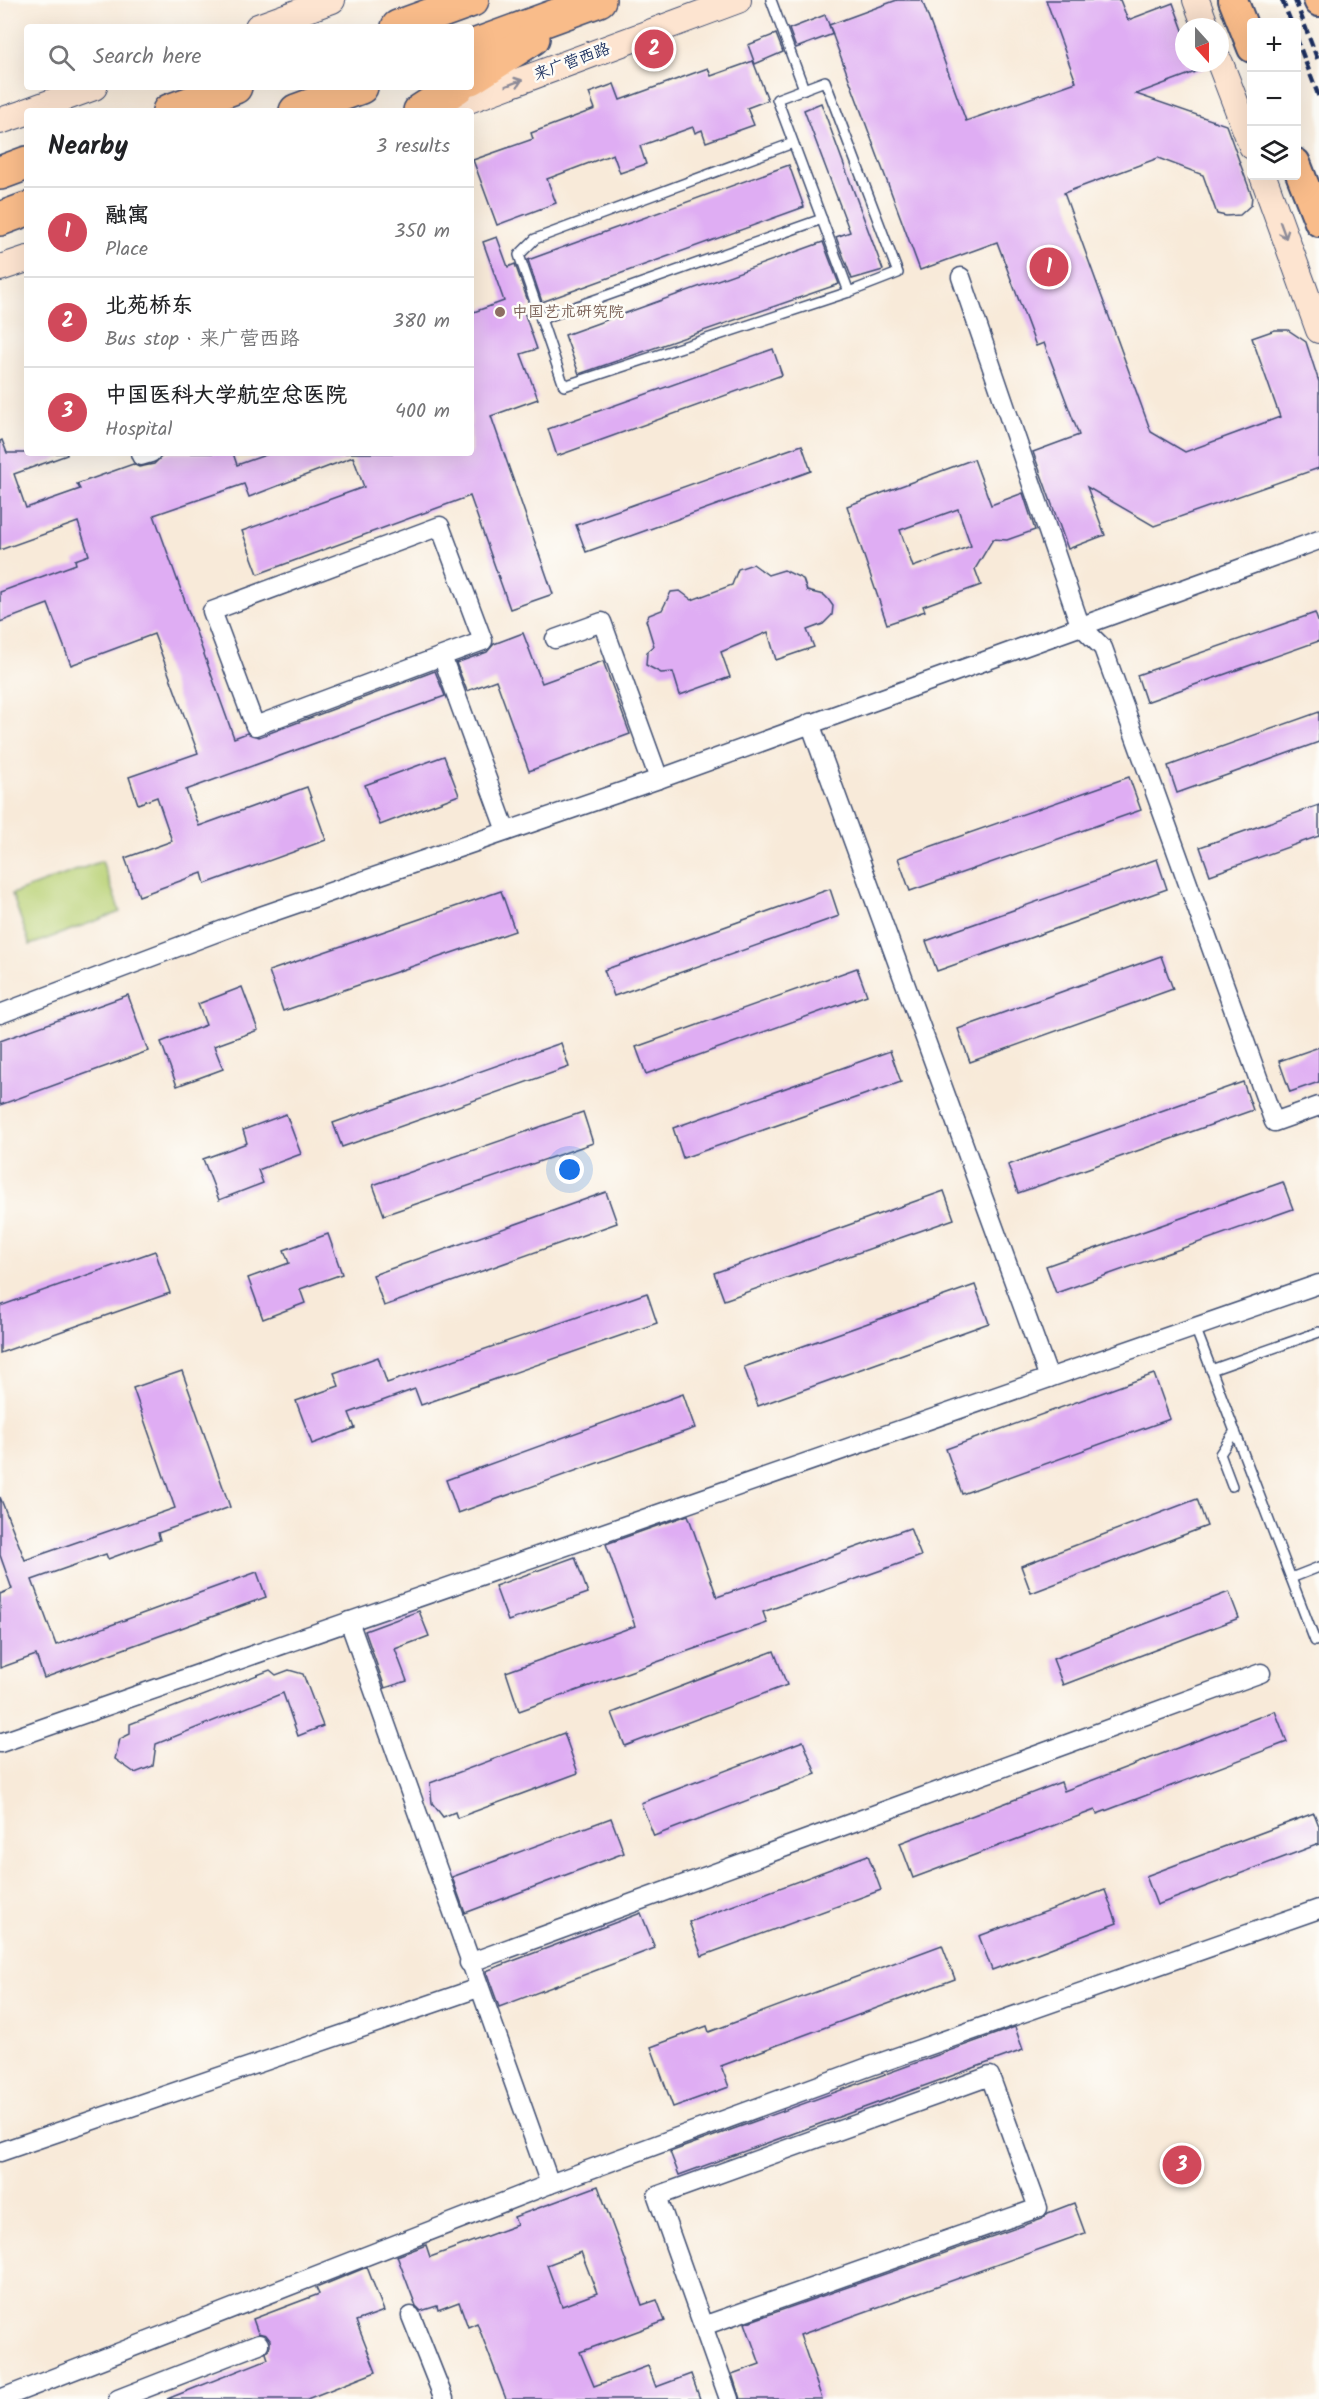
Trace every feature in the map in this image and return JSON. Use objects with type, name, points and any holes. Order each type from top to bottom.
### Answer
[{"type":"highway","points":[[406,24],[472,0]]},
{"type":"highway","points":[[474,46],[591,3]]},
{"type":"highway","points":[[474,76],[591,3]]},
{"type":"highway","points":[[177,108],[227,90]]},
{"type":"highway","points":[[304,108],[353,90]]},
{"type":"highway","points":[[425,108],[452,90]]},
{"type":"highway","points":[[0,173],[24,164]]},
{"type":"highway","points":[[0,219],[24,210]]},
{"type":"main road","points":[[1233,0],[1247,37]]},
{"type":"main road","points":[[1301,176],[1319,222]]},
{"type":"street","points":[[266,24],[332,0]]},
{"type":"street","name":"来广营西路","points":[[447,108],[738,0]]},
{"type":"street","points":[[1196,0],[1203,18]]},
{"type":"street","points":[[1223,72],[1247,135]]},
{"type":"street","points":[[36,108],[86,90]]},
{"type":"street","points":[[0,121],[24,112]]},
{"type":"street","points":[[1264,180],[1319,330]]},
{"type":"street","points":[[0,268],[24,260]]},
{"type":"street","points":[[961,277],[1080,625],[1103,648],[1274,1122],[1319,1106]]},
{"type":"street","points":[[440,526],[483,641],[442,656],[255,726],[212,611],[440,526]]},
{"type":"street","points":[[0,1014],[252,919],[659,779],[1319,540]]},
{"type":"street","points":[[555,639],[602,622],[659,779]]},
{"type":"street","points":[[442,656],[506,831]]},
{"type":"street","points":[[810,723],[1049,1378]]},
{"type":"street","points":[[0,1743],[1319,1284]]},
{"type":"street","points":[[349,1621],[469,1964],[550,2184]]},
{"type":"street","points":[[469,1964],[1261,1673]]},
{"type":"street","points":[[0,2399],[550,2184],[868,2067],[1319,1909]]},
{"type":"street","points":[[0,2152],[478,1988]]},
{"type":"street","points":[[703,2326],[1038,2208],[990,2076],[657,2196],[703,2326],[729,2399]]},
{"type":"street","points":[[411,2316],[444,2399]]},
{"type":"street","points":[[118,2399],[259,2344]]},
{"type":"lane","points":[[771,0],[804,89]]},
{"type":"lane","points":[[793,143],[535,239],[519,255],[564,386],[849,291],[898,273],[825,81],[777,99],[849,291]]},
{"type":"lane","points":[[541,319],[822,219]]},
{"type":"lane","points":[[1195,1328],[1290,1578],[1317,1640],[1319,1653]]},
{"type":"lane","points":[[1211,1370],[1319,1332]]},
{"type":"lane","points":[[1232,1486],[1220,1454],[1235,1431]]},
{"type":"lane","points":[[1290,1578],[1319,1567]]},
{"type":"green space","points":[[102,861],[120,912],[30,945],[12,894]]},
{"type":"building","points":[[897,0],[922,0],[966,121],[1076,82],[1046,0],[1120,0],[1128,20],[1173,3],[1178,18],[1175,18],[1175,72],[1195,72],[1136,94],[1226,125],[1252,196],[1251,205],[1240,215],[1217,214],[1203,175],[1158,158],[1064,193],[1151,432],[1185,452],[1280,417],[1252,338],[1275,330],[1288,330],[1306,342],[1319,382],[1319,468],[1154,526],[1087,487],[1105,535],[1068,549],[1033,452],[1079,435],[1044,343],[1036,346],[997,242],[920,270],[829,25]]},
{"type":"building","points":[[825,15],[833,34],[796,48],[789,29]]},
{"type":"building","points":[[776,34],[783,52],[755,64],[748,45]]},
{"type":"building","points":[[753,61],[768,100],[747,108],[754,125],[706,142],[702,130],[695,133],[693,127],[640,146],[646,164],[620,173],[613,154],[547,179],[556,203],[497,225],[474,160],[533,139],[531,133],[595,109],[589,93],[614,84],[620,100],[708,68],[711,76]]},
{"type":"building","points":[[821,103],[883,270],[852,279],[836,237],[850,232],[804,110]]},
{"type":"building","points":[[789,165],[804,207],[542,302],[528,260]]},
{"type":"building","points":[[497,237],[508,267],[515,264],[530,307],[523,309],[537,349],[521,354],[538,399],[491,416],[553,594],[510,609],[470,496],[258,574],[242,531],[364,487],[353,457],[249,497],[244,484],[154,515],[234,738],[247,733],[259,737],[435,671],[445,696],[186,790],[199,826],[307,787],[326,840],[205,884],[202,873],[139,896],[125,858],[172,841],[157,797],[138,804],[129,777],[198,753],[154,634],[71,665],[48,604],[0,622],[0,592],[76,564],[75,560],[89,555],[78,522],[0,550],[0,441],[2,440],[7,453],[24,453],[24,456],[64,456],[14,474],[26,508],[80,489],[77,484],[133,464],[139,467],[154,464],[162,456],[234,456],[237,465],[262,456],[474,456],[474,312],[504,301],[483,242]]},
{"type":"building","points":[[823,242],[839,284],[579,374],[565,335]]},
{"type":"building","points":[[773,349],[782,375],[557,456],[548,429]]},
{"type":"building","points":[[802,445],[811,471],[586,552],[576,525]]},
{"type":"building","points":[[974,459],[991,505],[1023,493],[1035,530],[1007,540],[993,539],[975,569],[981,585],[923,606],[925,611],[887,624],[847,506]],"holes":[[[958,509],[971,546],[913,567],[900,530]]]},
{"type":"building","points":[[753,564],[768,575],[784,570],[803,579],[807,591],[824,595],[828,599],[833,606],[832,615],[823,624],[807,630],[814,647],[776,660],[768,632],[721,652],[730,677],[680,695],[673,672],[661,673],[646,665],[647,652],[654,646],[646,620],[649,615],[662,610],[671,592],[680,591],[692,600],[732,585],[738,569]]},
{"type":"building","points":[[1315,613],[1319,624],[1319,641],[1146,702],[1137,675]]},
{"type":"building","points":[[523,633],[542,683],[603,661],[630,734],[529,771],[496,680],[467,691],[456,663],[487,652],[494,644]]},
{"type":"building","points":[[1319,712],[1319,742],[1177,793],[1168,766]]},
{"type":"building","points":[[444,756],[459,795],[380,825],[365,785]]},
{"type":"building","points":[[1129,777],[1141,810],[910,891],[898,858]]},
{"type":"building","points":[[1319,805],[1319,836],[1210,875],[1200,847]]},
{"type":"building","points":[[1157,859],[1167,889],[937,971],[926,941]]},
{"type":"building","points":[[830,889],[839,916],[614,996],[604,970]]},
{"type":"building","points":[[501,891],[515,931],[283,1011],[269,971]]},
{"type":"building","points":[[1161,956],[1173,989],[970,1062],[958,1029]]},
{"type":"building","points":[[857,968],[867,995],[646,1074],[636,1047]]},
{"type":"building","points":[[242,987],[258,1030],[214,1046],[223,1069],[177,1086],[161,1042],[206,1025],[198,1004]]},
{"type":"building","points":[[128,995],[148,1051],[0,1105],[0,1041]]},
{"type":"building","points":[[561,1043],[569,1067],[342,1147],[333,1123]]},
{"type":"building","points":[[1319,1047],[1319,1082],[1290,1092],[1279,1061]]},
{"type":"building","points":[[890,1051],[901,1082],[683,1158],[673,1128]]},
{"type":"building","points":[[1243,1082],[1253,1110],[1018,1193],[1008,1165]]},
{"type":"building","points":[[583,1112],[593,1143],[384,1215],[373,1185]]},
{"type":"building","points":[[286,1114],[301,1154],[258,1170],[263,1183],[219,1200],[203,1159],[247,1143],[243,1130]]},
{"type":"building","points":[[1283,1182],[1293,1209],[1056,1293],[1046,1266]]},
{"type":"building","points":[[944,1191],[954,1219],[724,1300],[714,1273]]},
{"type":"building","points":[[606,1192],[617,1223],[384,1306],[373,1275]]},
{"type":"building","points":[[328,1234],[342,1274],[300,1289],[305,1303],[263,1319],[248,1278],[289,1263],[284,1250]]},
{"type":"building","points":[[155,1251],[170,1293],[0,1353],[0,1306]]},
{"type":"building","points":[[975,1285],[989,1323],[758,1406],[744,1367]]},
{"type":"building","points":[[647,1293],[657,1323],[421,1405],[415,1389],[349,1413],[355,1428],[312,1444],[296,1401],[339,1386],[334,1373],[378,1357],[387,1383]]},
{"type":"building","points":[[182,1371],[230,1507],[158,1533],[160,1540],[108,1559],[106,1554],[32,1580],[56,1645],[257,1572],[266,1597],[44,1678],[36,1655],[0,1668],[0,1594],[12,1589],[0,1555],[0,1497],[25,1560],[175,1508],[133,1388]]},
{"type":"building","points":[[1154,1374],[1170,1419],[962,1494],[946,1449]]},
{"type":"building","points":[[683,1394],[695,1428],[458,1513],[446,1480]]},
{"type":"building","points":[[1197,1499],[1207,1526],[1031,1593],[1021,1566]]},
{"type":"building","points":[[688,1515],[717,1597],[910,1528],[921,1556],[763,1612],[767,1623],[519,1711],[506,1672],[635,1626],[606,1544]]},
{"type":"building","points":[[575,1557],[588,1593],[508,1621],[495,1586]]},
{"type":"building","points":[[1229,1592],[1239,1618],[1063,1685],[1053,1659]]},
{"type":"building","points":[[419,1611],[429,1636],[395,1649],[407,1681],[385,1688],[365,1631]]},
{"type":"building","points":[[774,1651],[787,1685],[625,1746],[612,1713]]},
{"type":"building","points":[[270,1670],[276,1675],[289,1670],[303,1674],[323,1726],[298,1736],[283,1693],[156,1744],[153,1766],[135,1773],[115,1759],[120,1739],[130,1734],[130,1724]]},
{"type":"building","points":[[1275,1711],[1287,1742],[1097,1814],[1095,1810],[913,1878],[900,1843],[1061,1782],[1064,1791]]},
{"type":"building","points":[[564,1733],[578,1773],[457,1818],[455,1812],[443,1817],[432,1803],[430,1783]]},
{"type":"building","points":[[803,1741],[816,1774],[654,1836],[641,1803]]},
{"type":"building","points":[[1314,1813],[1319,1826],[1319,1844],[1157,1905],[1146,1876]]},
{"type":"building","points":[[611,1818],[624,1853],[465,1913],[452,1877]]},
{"type":"building","points":[[868,1855],[881,1890],[702,1956],[689,1922]]},
{"type":"building","points":[[1105,1890],[1117,1923],[992,1970],[979,1936]]},
{"type":"building","points":[[641,1913],[655,1948],[499,2007],[486,1971]]},
{"type":"building","points":[[942,1945],[955,1979],[721,2066],[729,2087],[673,2107],[651,2047],[707,2026],[709,2032]]},
{"type":"building","points":[[1015,2027],[1023,2050],[679,2175],[670,2152]]},
{"type":"building","points":[[598,2186],[642,2305],[657,2300],[665,2321],[580,2352],[594,2386],[648,2366],[656,2387],[691,2374],[700,2399],[506,2399],[477,2323],[468,2327],[459,2302],[438,2310],[437,2306],[421,2311],[416,2306],[397,2256],[426,2245],[430,2257],[517,2225],[514,2217]],"holes":[[[581,2252],[597,2293],[562,2306],[547,2265]]]},
{"type":"building","points":[[1074,2203],[1085,2233],[800,2335],[822,2399],[740,2399],[732,2374],[760,2364],[745,2323],[1042,2219],[1048,2213]]},
{"type":"building","points":[[367,2267],[384,2311],[356,2321],[376,2372],[307,2399],[167,2399],[268,2359],[266,2353],[270,2340],[266,2335],[258,2333],[253,2319],[319,2294],[316,2288]]},
{"type":"railway","points":[[1282,0],[1289,18]]},
{"type":"railway","points":[[1295,0],[1319,63]]},
{"type":"railway","points":[[1301,50],[1319,97]]},
{"type":"place","name":"北苑桥东","points":[[654,49]]},
{"type":"place","name":"融寓","points":[[1049,267]]},
{"type":"place","name":"中国艺术研究院","points":[[500,312]]},
{"type":"place","name":"中国医科大学航空总医院","points":[[1182,2165]]}]
